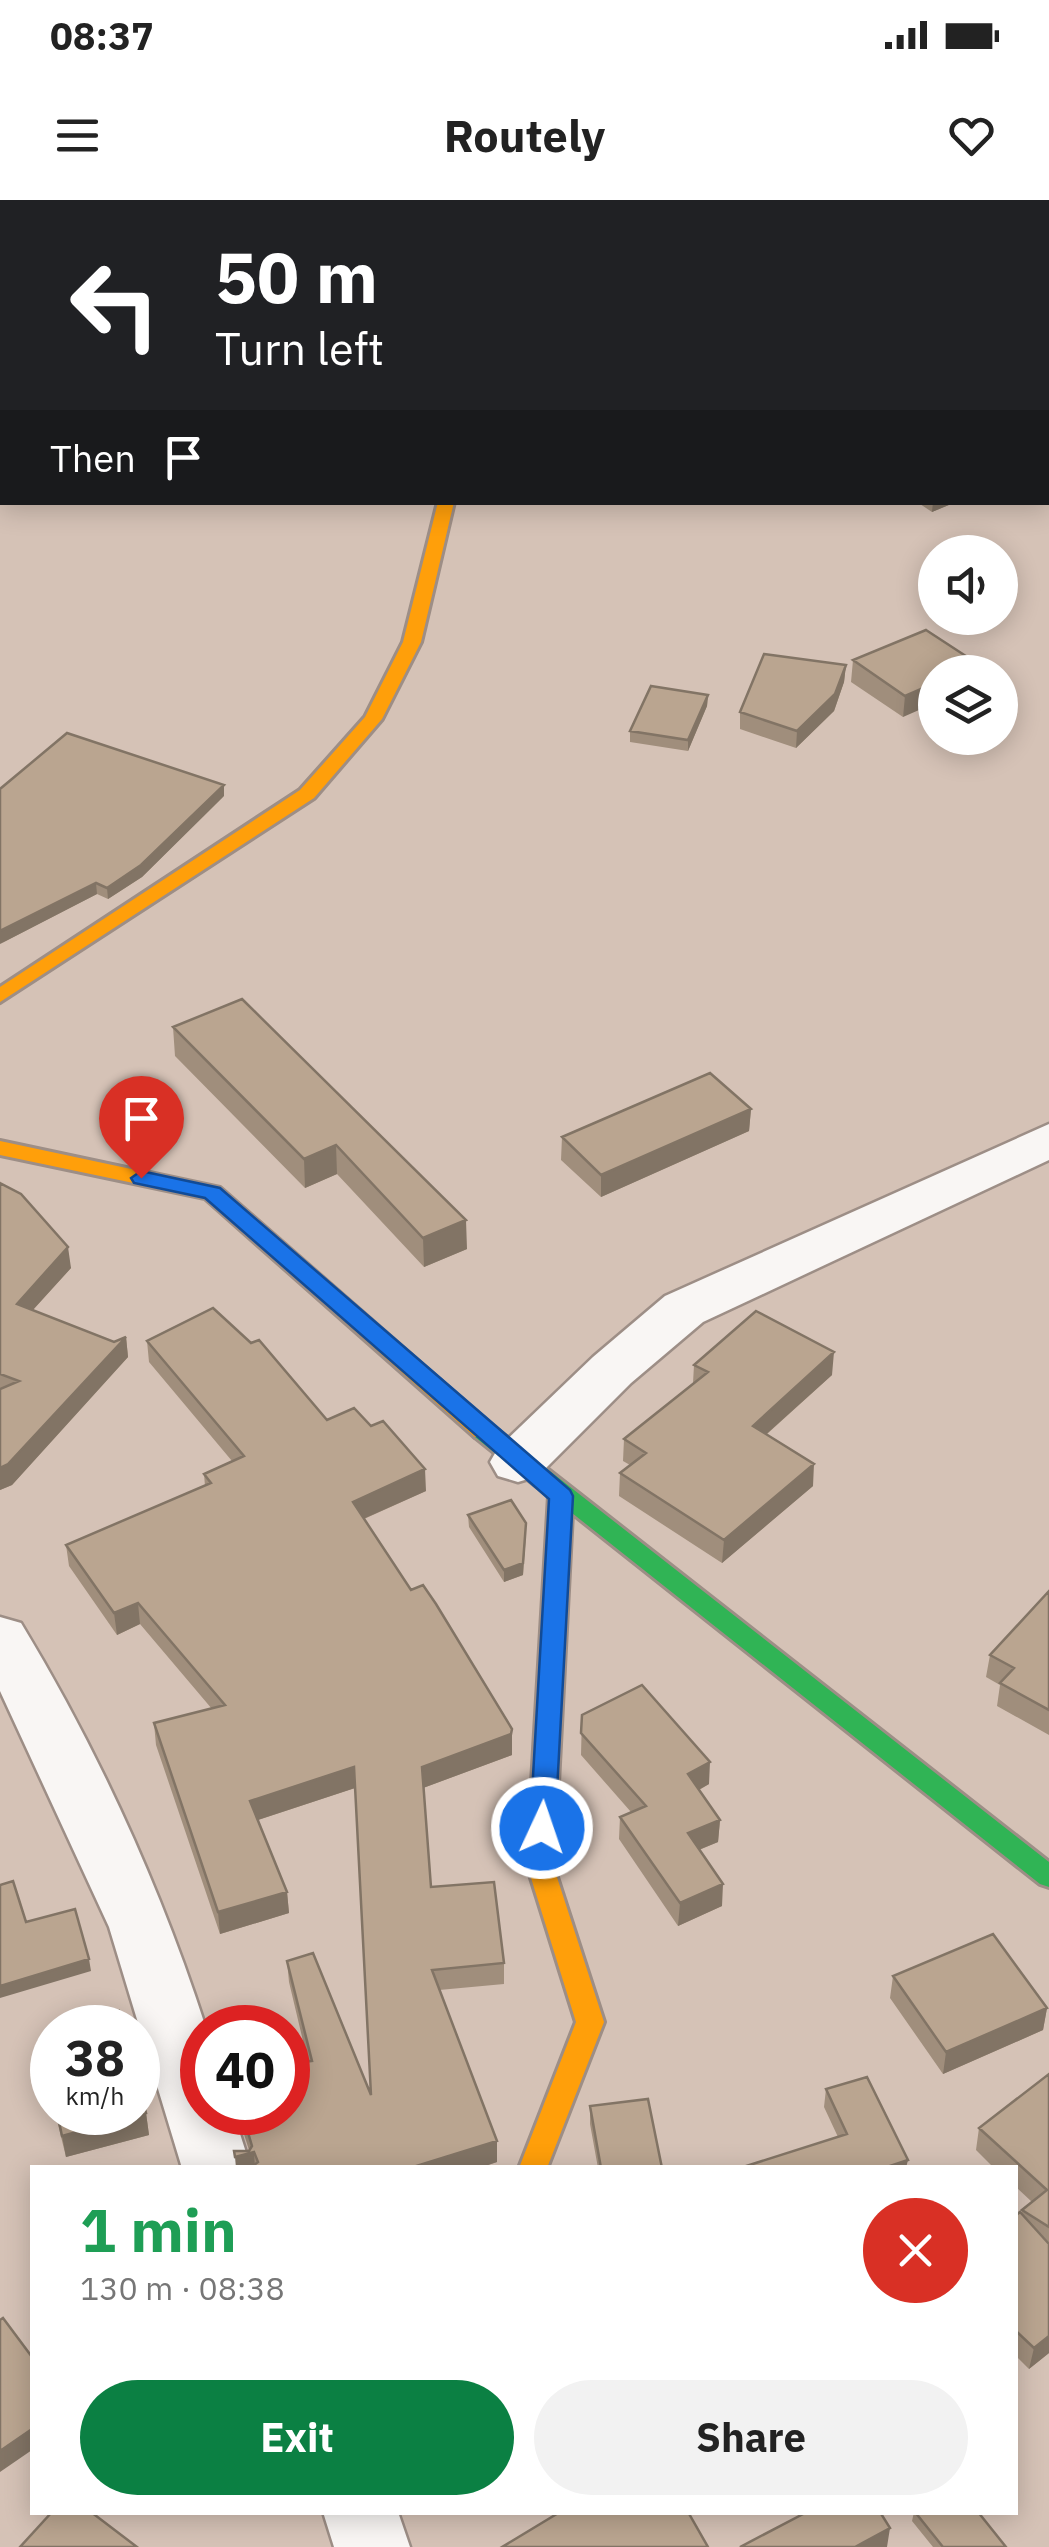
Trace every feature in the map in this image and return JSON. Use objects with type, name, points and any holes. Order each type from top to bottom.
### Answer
[{"type":"street","points":[[0,996],[308,794],[372,719],[412,642],[445,505]]},
{"type":"street","points":[[518,1462],[612,1370],[684,1309],[1049,1140]]},
{"type":"street","points":[[0,1148],[212,1192],[518,1462],[1049,1877]]},
{"type":"street","points":[[534,2165],[590,2022],[540,1865],[561,1496]]},
{"type":"street","points":[[0,1639],[42,1710],[141,1927],[216,2165]]},
{"type":"street","points":[[361,2515],[372,2547]]},
{"type":"building","points":[[918,633],[934,635],[964,655],[918,655],[918,690],[905,696],[853,660]]},
{"type":"building","points":[[764,654],[846,665],[835,694],[797,731],[740,712]]},
{"type":"building","points":[[651,686],[708,695],[688,740],[630,731]]},
{"type":"building","points":[[67,733],[224,785],[141,865],[107,888],[96,883],[0,931],[0,789]]},
{"type":"building","points":[[242,999],[466,1220],[423,1238],[336,1145],[304,1159],[173,1027]]},
{"type":"building","points":[[710,1073],[751,1109],[601,1175],[562,1137]]},
{"type":"building","points":[[0,1183],[21,1194],[68,1247],[17,1304],[114,1342],[126,1337],[0,1468],[0,1389],[19,1381],[0,1374]]},
{"type":"building","points":[[213,1308],[251,1343],[259,1340],[327,1420],[354,1408],[371,1426],[383,1421],[425,1469],[353,1502],[411,1590],[423,1585],[512,1729],[511,1734],[422,1767],[431,1887],[494,1882],[504,1963],[432,1970],[497,2141],[420,2165],[254,2165],[258,2162],[254,2152],[235,2157],[234,2151],[249,2151],[252,2146],[249,2135],[310,2135],[310,2005],[298,2005],[287,1961],[313,1953],[371,2095],[354,1767],[250,1801],[287,1892],[218,1912],[154,1723],[225,1705],[138,1603],[114,1613],[66,1545],[211,1483],[204,1474],[244,1456],[147,1341]]},
{"type":"building","points":[[756,1311],[834,1352],[753,1426],[814,1464],[724,1540],[620,1473],[646,1453],[624,1439],[708,1372],[694,1365]]},
{"type":"building","points":[[511,1500],[526,1523],[523,1563],[504,1570],[468,1515]]},
{"type":"building","points":[[1049,1591],[1049,1710],[1000,1683],[1014,1668],[990,1655]]},
{"type":"building","points":[[642,1685],[710,1762],[688,1774],[720,1820],[688,1833],[723,1884],[680,1903],[620,1817],[646,1806],[581,1733],[582,1715]]},
{"type":"building","points":[[13,1881],[26,1922],[75,1909],[89,1959],[0,1986],[0,1885]]},
{"type":"building","points":[[993,1934],[1047,2008],[946,2052],[893,1976]]},
{"type":"building","points":[[1049,2074],[1049,2227],[1022,2210],[1047,2190],[979,2128]]},
{"type":"building","points":[[867,2077],[908,2160],[893,2165],[749,2165],[847,2134],[826,2089]]},
{"type":"building","points":[[648,2099],[661,2165],[600,2165],[590,2106]]},
{"type":"building","points":[[1018,2214],[1049,2244],[1049,2336],[1034,2348],[1018,2333]]},
{"type":"building","points":[[3,2318],[30,2354],[30,2430],[0,2451]]},
{"type":"building","points":[[49,2515],[95,2515],[137,2547],[20,2547]]},
{"type":"building","points":[[555,2515],[690,2515],[708,2547],[502,2547]]},
{"type":"building","points":[[801,2515],[882,2515],[890,2528],[855,2547],[740,2547]]},
{"type":"building","points":[[917,2515],[980,2515],[1006,2547],[943,2547]]},
{"type":"traffic: fast","points":[[483,1431],[1049,1877]]},
{"type":"traffic: fast","points":[[545,1783],[561,1496]]},
{"type":"traffic: slow","points":[[0,996],[307,794],[373,719],[412,642],[445,505]]},
{"type":"traffic: slow","points":[[0,1148],[212,1193],[483,1431]]},
{"type":"traffic: slow","points":[[534,2165],[590,2022],[540,1865],[545,1783]]},
{"type":"route","points":[[141,1178],[212,1192],[561,1496],[542,1828]]}]
